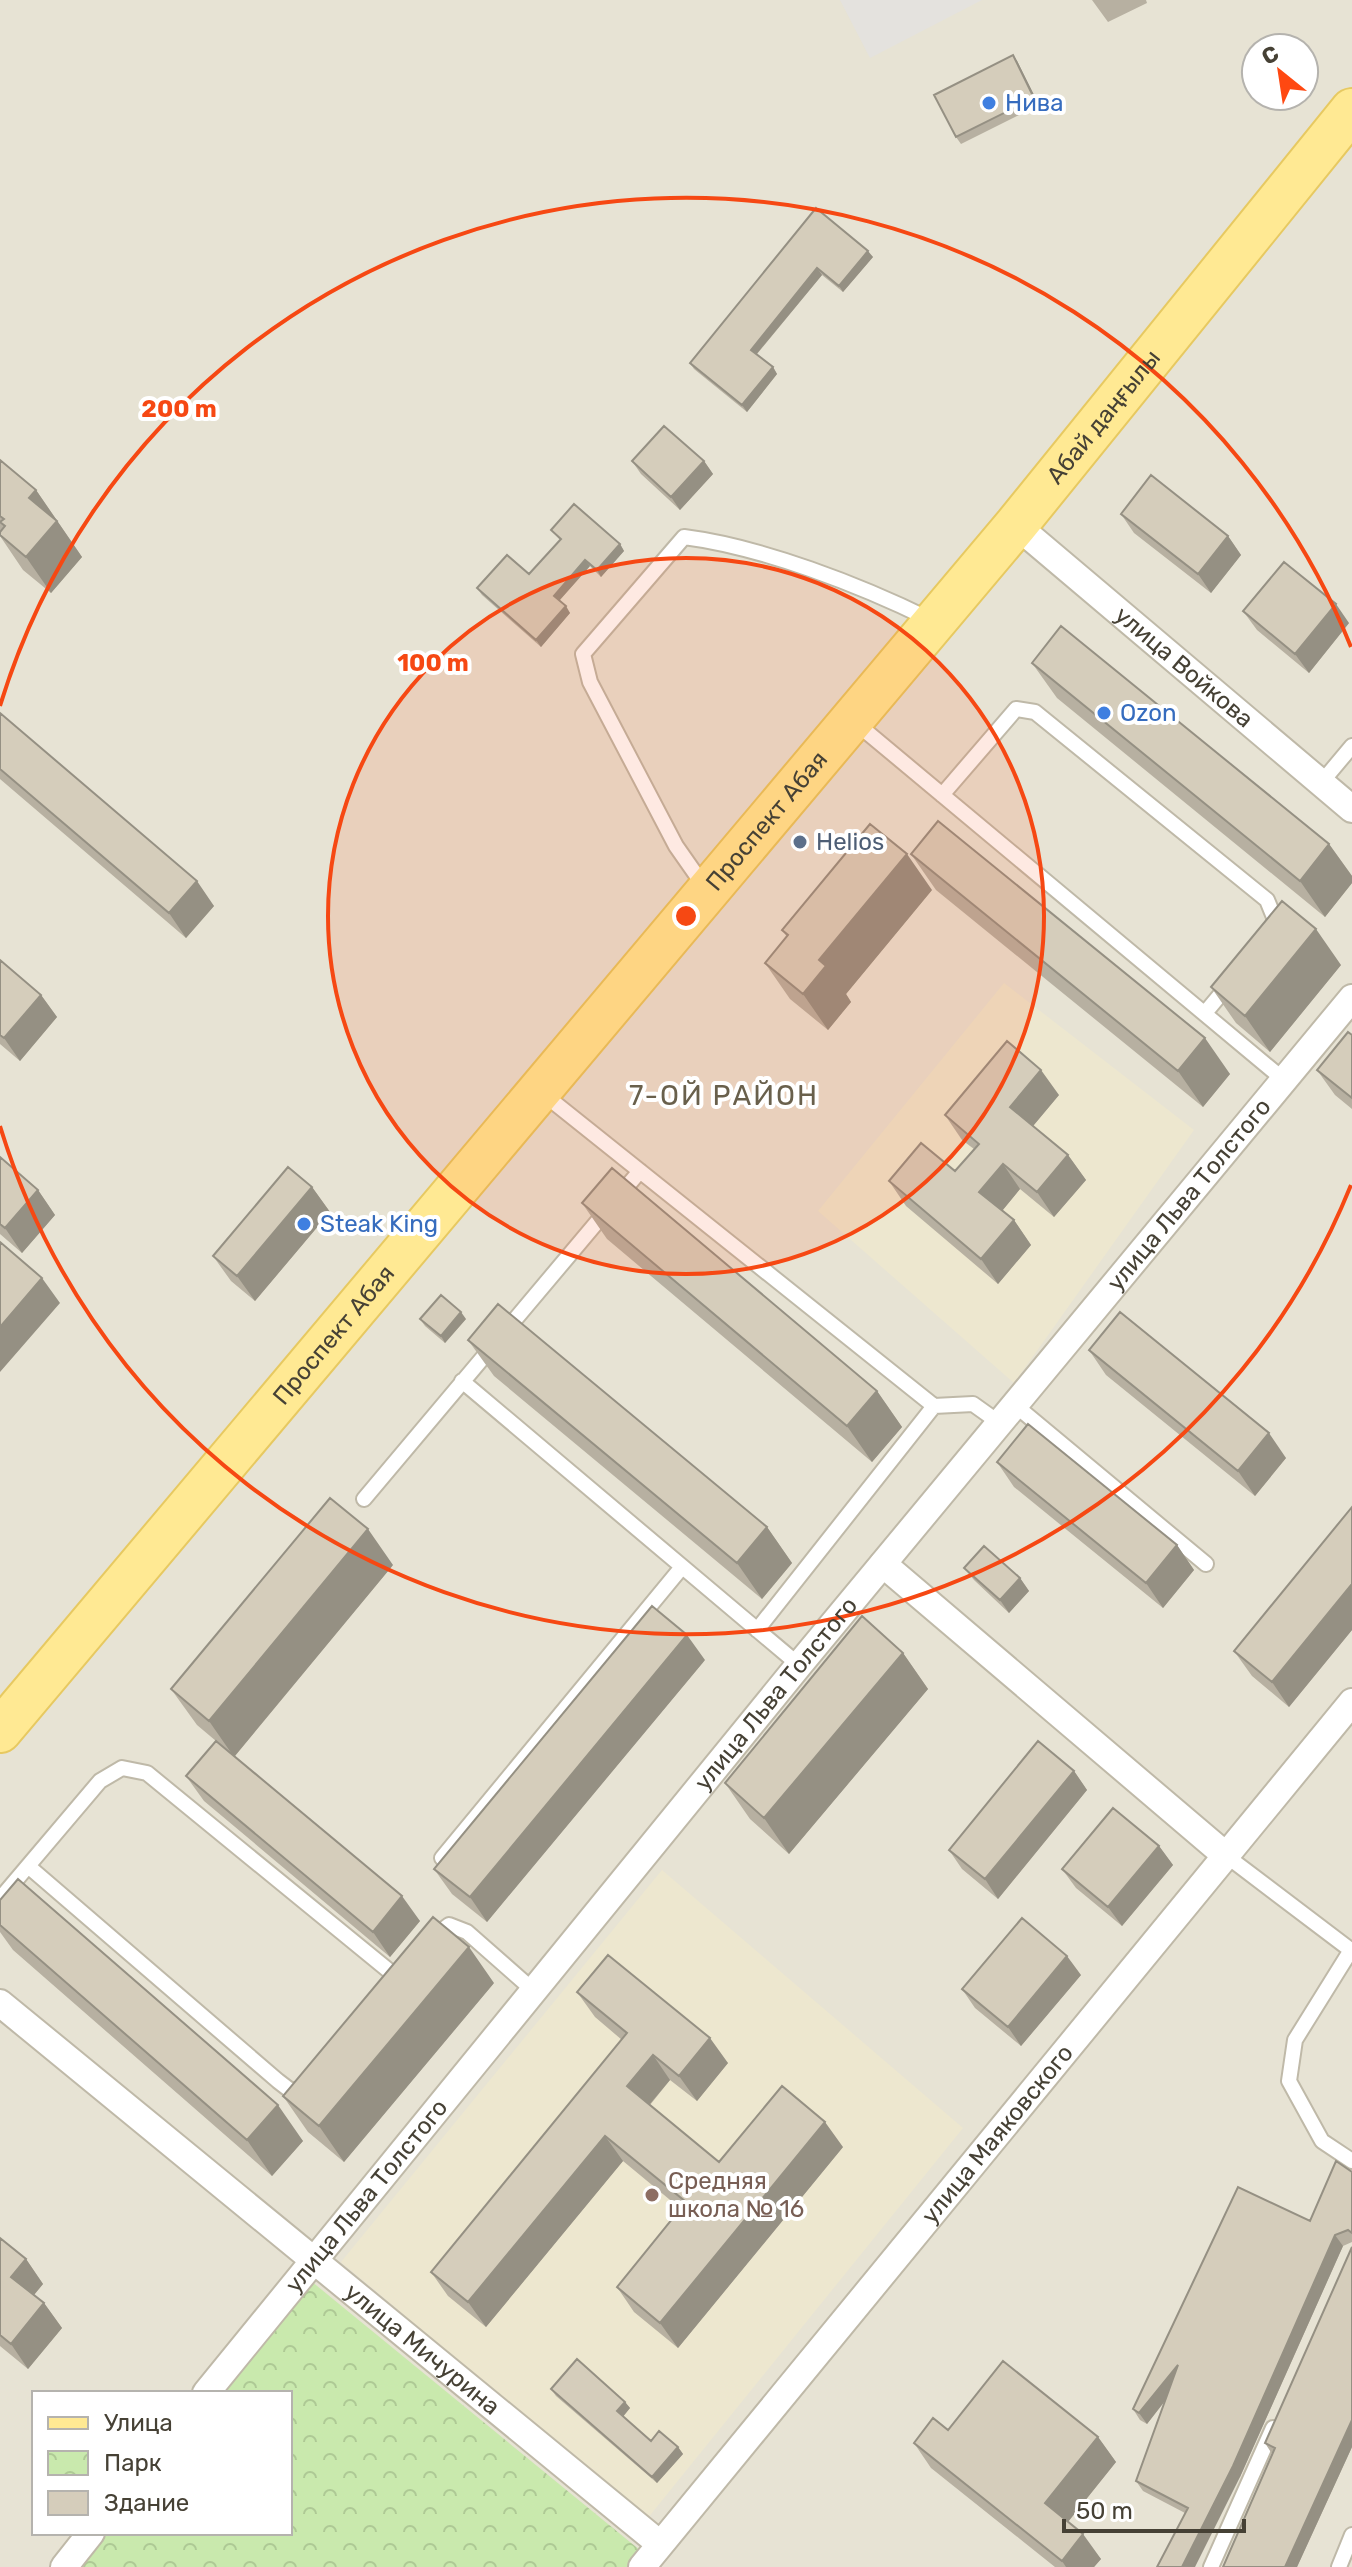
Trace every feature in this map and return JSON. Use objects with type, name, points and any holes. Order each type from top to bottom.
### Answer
[{"type":"main road","name":"Абай даңғылы","points":[[852,720],[1016,525],[1352,110]]},
{"type":"main road","name":"Проспект Абая","points":[[0,1731],[852,720]]},
{"type":"street","name":"улица Войкова","points":[[1016,525],[1352,809]]},
{"type":"street","name":"улица Льва Толстого","points":[[208,2391],[799,1665],[1352,998]]},
{"type":"street","points":[[883,1564],[1224,1854]]},
{"type":"street","name":"улица Маяковского","points":[[642,2567],[1224,1854],[1352,1702]]},
{"type":"street","name":"улица Мичурина","points":[[0,2003],[660,2544]]},
{"type":"street","points":[[64,2567],[89,2535]]},
{"type":"lane","points":[[708,892],[676,846],[590,682],[583,654],[684,537],[718,541],[882,595],[935,622]]},
{"type":"lane","points":[[942,795],[1016,709],[1035,712],[1267,900],[1276,922],[1259,947]]},
{"type":"lane","points":[[852,720],[1284,1080]]},
{"type":"lane","points":[[1321,783],[1352,746]]},
{"type":"lane","points":[[1205,1013],[1241,969]]},
{"type":"lane","points":[[541,1092],[934,1406],[973,1404],[1008,1415],[1206,1564]]},
{"type":"lane","points":[[364,1499],[640,1171]]},
{"type":"lane","points":[[462,1381],[799,1665]]},
{"type":"lane","points":[[757,1630],[934,1406]]},
{"type":"lane","points":[[442,1858],[682,1567]]},
{"type":"lane","points":[[0,1899],[100,1781],[122,1768],[147,1773],[403,1974],[389,1991]]},
{"type":"lane","points":[[1224,1854],[1352,1950],[1295,2040],[1289,2081],[1322,2141],[1352,2161]]},
{"type":"lane","points":[[28,1866],[291,2091],[309,2087],[319,2075]]},
{"type":"lane","points":[[424,1948],[449,1925],[467,1932],[534,1991]]},
{"type":"lane","points":[[1211,2567],[1282,2409]]},
{"type":"lane","points":[[1339,2567],[1352,2535]]},
{"type":"shaded area","points":[[0,0],[1352,0],[1352,2567],[0,2567]]},
{"type":"shaded area","points":[[840,0],[982,0],[870,58]]},
{"type":"shaded area","points":[[1004,983],[1194,1130],[1014,1383],[818,1211]]},
{"type":"shaded area","name":"Средняя школа № 16","points":[[662,1870],[963,2128],[647,2519],[341,2262]]},
{"type":"green space","points":[[311,2281],[641,2551],[628,2567],[77,2567],[103,2535],[292,2535],[292,2391],[222,2391]]},
{"type":"building","name":"Нива","points":[[1013,55],[1034,98],[956,137],[934,95]]},
{"type":"building","points":[[816,208],[868,251],[839,286],[817,268],[751,350],[773,367],[742,405],[690,363]]},
{"type":"building","points":[[664,426],[704,461],[671,497],[632,461]]},
{"type":"building","points":[[0,460],[36,490],[29,498],[57,521],[26,557],[0,535],[5,526],[0,522],[4,519],[0,516]]},
{"type":"building","points":[[1151,475],[1228,536],[1198,574],[1121,514]]},
{"type":"building","points":[[574,504],[620,544],[597,570],[585,560],[554,596],[566,606],[536,640],[477,588],[507,555],[529,574],[561,539],[551,530]]},
{"type":"building","points":[[1284,562],[1336,604],[1295,654],[1243,611]]},
{"type":"building","points":[[1061,626],[1329,844],[1300,881],[1032,663]]},
{"type":"building","points":[[0,713],[197,881],[169,913],[0,769]]},
{"type":"building","points":[[938,821],[1205,1038],[1178,1071],[911,854]]},
{"type":"building","points":[[870,824],[907,854],[819,960],[826,966],[803,994],[765,963],[788,935],[782,930]]},
{"type":"building","points":[[1282,901],[1316,929],[1245,1016],[1211,987]]},
{"type":"building","points":[[0,960],[41,995],[4,1038],[0,1035]]},
{"type":"building","points":[[1348,1032],[1352,1035],[1352,1098],[1317,1070]]},
{"type":"building","points":[[1007,1041],[1041,1070],[1010,1107],[1068,1155],[1037,1192],[1003,1164],[979,1192],[1014,1220],[981,1259],[889,1181],[921,1143],[955,1171],[979,1144],[945,1115]]},
{"type":"building","points":[[0,1157],[38,1190],[5,1228],[0,1224]]},
{"type":"building","points":[[288,1167],[312,1187],[237,1276],[213,1256]]},
{"type":"building","points":[[612,1168],[877,1391],[847,1426],[582,1203]]},
{"type":"building","points":[[0,1242],[42,1278],[0,1327]]},
{"type":"building","points":[[441,1295],[461,1312],[441,1336],[420,1319]]},
{"type":"building","points":[[498,1304],[767,1527],[737,1563],[468,1340]]},
{"type":"building","points":[[1120,1312],[1269,1433],[1238,1471],[1089,1350]]},
{"type":"building","points":[[1028,1424],[1177,1545],[1146,1583],[997,1462]]},
{"type":"building","points":[[330,1498],[368,1529],[209,1721],[171,1689]]},
{"type":"building","points":[[1352,1507],[1352,1584],[1272,1682],[1234,1651]]},
{"type":"building","points":[[984,1546],[1020,1578],[1000,1600],[964,1568]]},
{"type":"building","points":[[652,1606],[687,1635],[470,1897],[434,1869]]},
{"type":"building","points":[[862,1616],[903,1653],[764,1818],[725,1783]]},
{"type":"building","points":[[216,1741],[402,1896],[373,1932],[186,1776]]},
{"type":"building","points":[[1038,1741],[1074,1771],[985,1879],[949,1850]]},
{"type":"building","points":[[1113,1808],[1159,1846],[1108,1907],[1062,1869]]},
{"type":"building","points":[[18,1879],[278,2105],[247,2140],[0,1925],[0,1900]]},
{"type":"building","points":[[433,1917],[469,1947],[319,2126],[283,2096]]},
{"type":"building","points":[[1022,1918],[1067,1956],[1008,2027],[962,1989]]},
{"type":"building","points":[[608,1955],[710,2038],[679,2076],[653,2055],[627,2086],[719,2162],[782,2086],[825,2122],[660,2323],[617,2287],[686,2202],[605,2136],[468,2302],[431,2272],[627,2033],[577,1992]]},
{"type":"building","points":[[1336,2161],[1352,2172],[1352,2233],[1348,2230],[1335,2235],[1233,2466],[1182,2567],[1157,2567],[1188,2508],[1136,2481],[1178,2365],[1139,2413],[1133,2409],[1238,2187],[1310,2221]]},
{"type":"building","points":[[0,2238],[26,2259],[11,2277],[44,2303],[11,2344],[0,2335]]},
{"type":"building","points":[[1352,2247],[1352,2420],[1285,2567],[1223,2567],[1275,2448],[1265,2443]]},
{"type":"building","points":[[577,2359],[625,2402],[617,2411],[651,2441],[659,2431],[678,2447],[652,2477],[551,2389]]},
{"type":"building","points":[[1003,2361],[1098,2437],[1045,2503],[1083,2534],[1062,2561],[914,2443],[933,2418],[948,2430]]},
{"type":"place","name":"Нива","points":[[989,103]]},
{"type":"place","name":"Ozon","points":[[1104,713]]},
{"type":"place","name":"Helios","points":[[800,842]]},
{"type":"place","name":"Steak King","points":[[304,1224]]},
{"type":"place","name":"Средняя школа № 16","points":[[652,2195]]},
{"type":"district","name":"7-ОЙ РАЙОН","points":[[724,1095]]}]
